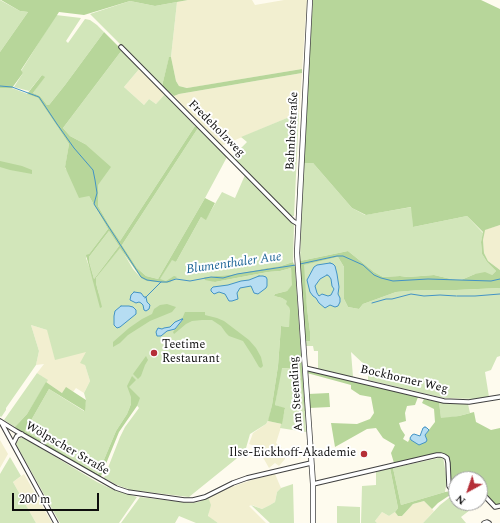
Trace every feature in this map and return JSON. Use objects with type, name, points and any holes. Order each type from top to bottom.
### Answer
[{"type":"street","name":"Bahnhofstraße","points":[[298,264],[298,224],[310,0]]},
{"type":"street","name":"Fredeholzweg","points":[[121,47],[293,222],[298,224]]},
{"type":"street","name":"Am Steending","points":[[298,264],[313,484],[313,523]]},
{"type":"street","name":"Bockhorner Weg","points":[[305,368],[444,400],[469,402],[500,397]]},
{"type":"street","name":"Wölpscher Straße","points":[[0,421],[116,488],[128,492],[194,500],[247,478],[311,463]]},
{"type":"street","points":[[0,421],[56,523]]},
{"type":"street","points":[[13,444],[17,436],[22,434]]},
{"type":"street","points":[[313,484],[437,455],[441,455],[446,458],[448,471]]},
{"type":"street","points":[[488,500],[495,507],[500,506]]},
{"type":"street","points":[[484,523],[489,523]]},
{"type":"shaded area","points":[[188,0],[252,0],[255,5],[284,0],[307,0],[302,69],[188,88],[179,86],[176,81],[171,57],[177,2]]},
{"type":"shaded area","points":[[140,68],[165,94],[156,104],[149,99],[144,105],[124,87]]},
{"type":"shaded area","points":[[302,73],[299,113],[221,146],[174,96],[179,94]]},
{"type":"shaded area","points":[[500,225],[500,270],[488,261],[484,253],[483,240],[484,230]]},
{"type":"shaded area","points":[[31,325],[47,330],[87,352],[85,365],[90,381],[84,393],[76,388],[73,392],[66,388],[62,393],[46,382],[47,380],[37,373],[44,364],[36,365],[39,351]]},
{"type":"shaded area","points":[[268,421],[282,424],[276,443],[282,448],[285,459],[279,466],[275,463],[269,468],[261,454],[260,448],[249,444],[253,433]]},
{"type":"shaded area","points":[[0,440],[8,454],[0,468]]},
{"type":"shaded area","points":[[24,474],[52,523],[36,523],[13,482]]},
{"type":"shaded area","points":[[275,474],[281,488],[277,492],[275,502],[262,509],[252,505],[249,506],[266,523],[218,523],[208,517],[210,505],[208,497],[234,486]]},
{"type":"shaded area","points":[[424,501],[434,511],[423,523],[377,523],[375,521],[382,512],[389,516],[395,512],[398,516],[402,516],[413,504]]},
{"type":"green space","points":[[0,0],[20,11],[28,12],[0,52]]},
{"type":"green space","points":[[1,0],[188,0],[155,6],[130,1],[84,15],[59,12],[21,70],[23,73],[12,88],[0,88],[0,52],[28,12],[20,11]]},
{"type":"green space","points":[[313,0],[481,0],[500,9],[500,225],[485,230],[483,240],[484,253],[488,261],[500,270],[500,288],[396,292],[363,304],[359,309],[348,307],[344,299],[344,267],[338,257],[304,265],[310,332],[310,341],[305,341],[300,261],[348,251],[374,272],[383,277],[434,275],[461,280],[475,274],[485,272],[492,275],[496,271],[487,262],[482,254],[481,242],[483,232],[467,216],[413,227],[411,207],[366,215],[352,208],[313,163],[303,163]]},
{"type":"green space","points":[[130,1],[155,6],[177,2],[171,57],[169,58],[162,86],[90,14]]},
{"type":"green space","points":[[56,15],[81,18],[66,41],[68,43],[85,19],[90,20],[104,32],[65,85],[49,105],[47,105],[40,96],[33,93],[44,77],[42,75],[29,91],[14,87],[23,73],[21,71]]},
{"type":"green space","points":[[104,32],[122,50],[63,128],[70,136],[85,144],[111,167],[98,185],[98,206],[120,241],[195,126],[198,128],[122,245],[137,268],[146,276],[158,279],[205,198],[215,203],[206,220],[201,217],[176,262],[172,260],[160,279],[166,281],[174,276],[177,277],[171,282],[147,281],[141,278],[120,248],[96,278],[102,307],[100,308],[86,255],[89,254],[108,229],[89,196],[79,198],[65,167],[69,144],[38,98],[27,94],[42,75],[45,77],[33,93],[40,96],[47,105],[49,105]],"holes":[[[109,231],[119,246],[94,279],[89,257]]]},
{"type":"green space","points":[[122,50],[140,68],[124,87],[144,105],[149,99],[156,104],[165,94],[195,126],[120,241],[98,206],[98,185],[85,144],[70,136],[63,128]]},
{"type":"green space","points":[[169,57],[171,57],[176,81],[179,86],[187,88],[302,69],[302,73],[174,96],[162,86]]},
{"type":"green space","points":[[0,88],[12,88],[38,98],[69,144],[65,168],[89,196],[108,229],[86,258],[99,295],[96,278],[120,247],[133,269],[141,278],[171,282],[176,277],[171,278],[168,281],[159,280],[172,259],[176,262],[201,217],[206,219],[222,192],[235,198],[245,175],[294,225],[293,262],[281,266],[229,275],[204,277],[215,282],[291,268],[293,285],[287,291],[275,294],[274,296],[288,301],[290,322],[289,327],[281,326],[278,366],[269,419],[266,424],[250,434],[246,448],[236,459],[189,497],[131,490],[104,478],[125,427],[139,408],[131,398],[131,404],[127,414],[116,431],[98,474],[25,431],[49,389],[84,411],[86,400],[84,393],[90,381],[85,365],[80,363],[86,352],[55,360],[47,330],[31,325],[39,351],[36,365],[2,416],[0,416]]},
{"type":"green space","points":[[299,113],[294,216],[290,216],[232,157],[247,142],[241,137]]},
{"type":"green space","points":[[198,128],[227,157],[158,279],[146,276],[137,268],[122,245]]},
{"type":"green space","points":[[0,161],[32,170],[32,174],[0,167]]},
{"type":"green space","points":[[303,163],[313,163],[352,208],[365,215],[412,207],[413,227],[467,216],[483,233],[481,242],[482,254],[487,262],[496,271],[492,275],[475,274],[461,280],[434,275],[383,277],[374,272],[348,251],[300,261]]},
{"type":"green space","points":[[109,231],[119,246],[94,279],[89,257]]},
{"type":"green space","points":[[338,257],[344,267],[344,299],[348,307],[359,309],[363,304],[396,292],[500,288],[500,356],[497,357],[491,370],[485,372],[489,397],[477,399],[444,398],[368,380],[368,368],[351,352],[353,377],[318,369],[318,351],[314,351],[313,346],[306,346],[305,341],[310,332],[303,265]]},
{"type":"green space","points":[[293,262],[295,267],[305,411],[300,369],[282,368],[275,405],[285,408],[282,424],[268,421],[278,366],[281,326],[289,327],[290,312],[289,307],[286,304],[287,301],[274,296],[275,294],[287,291],[292,285],[291,268],[215,282],[205,280],[204,277],[229,275],[281,266]]},
{"type":"green space","points":[[167,304],[176,307],[172,312],[150,321],[113,347],[113,342],[129,328],[152,314],[154,309],[160,305]]},
{"type":"green space","points":[[185,312],[205,312],[205,315],[224,321],[249,340],[256,348],[261,357],[263,366],[261,368],[259,367],[243,341],[229,336],[221,326],[212,320],[192,321],[174,334],[173,332],[183,320],[182,319]]},
{"type":"green space","points":[[146,356],[148,360],[141,376],[138,379],[133,374]]},
{"type":"green space","points":[[281,368],[300,369],[306,432],[280,428],[285,409],[275,405]]},
{"type":"green space","points":[[309,371],[418,397],[415,405],[407,406],[405,413],[406,421],[399,423],[405,435],[403,439],[408,442],[410,438],[411,440],[425,435],[435,422],[434,409],[422,403],[424,399],[439,402],[441,418],[459,416],[474,412],[476,422],[491,430],[500,428],[500,504],[495,505],[488,498],[488,471],[450,471],[448,458],[442,453],[436,453],[394,463],[391,453],[395,445],[383,438],[376,428],[367,429],[335,447],[331,423],[357,424],[370,419],[374,413],[371,397],[360,395],[351,389],[351,385],[307,372]]},
{"type":"green space","points":[[37,373],[48,380],[27,414],[15,427],[4,420]]},
{"type":"green space","points":[[132,376],[136,380],[129,387],[140,398],[137,406],[119,432],[99,478],[14,428],[27,414],[46,382],[62,393],[66,387],[86,400],[85,411],[49,389],[25,431],[98,474],[116,431],[127,414],[131,404],[131,397],[127,386]]},
{"type":"green space","points":[[329,393],[330,407],[309,408],[308,394]]},
{"type":"green space","points":[[439,402],[468,404],[470,413],[441,419]]},
{"type":"green space","points":[[20,438],[24,438],[97,482],[114,490],[137,497],[119,523],[60,523],[16,444]]},
{"type":"green space","points":[[10,457],[21,476],[13,482],[36,523],[0,523],[0,474]]},
{"type":"green space","points":[[443,457],[447,480],[445,492],[401,505],[393,468]]},
{"type":"green space","points":[[390,468],[398,508],[389,516],[382,512],[375,521],[377,523],[361,523],[362,486],[376,485],[376,472]]},
{"type":"green space","points":[[390,468],[393,468],[401,505],[448,492],[448,496],[432,509],[424,501],[413,504],[402,516],[398,516],[395,512],[398,508]]},
{"type":"green space","points":[[293,484],[294,523],[270,523],[251,505],[262,509],[270,505],[275,502],[277,492],[281,488]]},
{"type":"green space","points":[[140,497],[190,503],[199,502],[208,497],[211,505],[208,516],[218,523],[196,523],[179,516],[175,523],[121,523]]},
{"type":"green space","points":[[448,499],[448,511],[469,511],[461,517],[466,523],[423,523]]},
{"type":"green space","points":[[337,506],[360,507],[360,523],[337,523]]},
{"type":"water","points":[[330,263],[335,266],[339,287],[338,294],[340,298],[338,306],[335,307],[330,305],[325,308],[310,292],[307,280],[314,267],[317,265]],"holes":[[[327,275],[329,276],[334,289],[331,295],[328,296],[322,294],[319,296],[315,286],[320,279]]]},
{"type":"water","points":[[259,276],[266,277],[267,286],[258,294],[254,293],[251,286],[240,288],[237,293],[238,299],[229,301],[225,294],[219,292],[214,294],[211,291],[213,287],[249,280]]},
{"type":"water","points":[[134,292],[141,293],[144,297],[146,297],[147,302],[150,305],[149,309],[146,311],[141,303],[136,303],[130,300],[131,295]]},
{"type":"water","points":[[121,306],[133,307],[136,310],[136,314],[117,328],[114,325],[114,316],[115,311]]},
{"type":"water","points":[[182,319],[175,329],[167,331],[161,336],[157,336],[156,332],[158,328],[162,329],[170,327],[175,322]]},
{"type":"water","points":[[425,427],[429,430],[425,435],[427,440],[426,442],[419,445],[411,440],[410,438],[414,434],[420,436],[423,428]]},
{"type":"waterway","name":"Blumenthaler Aue","points":[[0,86],[12,87],[39,97],[74,148],[93,170],[97,193],[94,204],[141,277],[147,280],[161,282],[176,279],[190,281],[211,277],[223,278],[237,274],[296,265]]},
{"type":"waterway","name":"Blumenthaler Aue","points":[[300,264],[343,256],[363,265],[374,275],[393,281],[428,279],[491,281],[500,279]]},
{"type":"waterway","points":[[145,298],[161,282]]},
{"type":"waterway","points":[[372,303],[411,294],[424,296],[456,296]]},
{"type":"waterway","points":[[457,296],[500,294]]},
{"type":"place","name":"Teetime Restaurant","points":[[154,353]]},
{"type":"place","name":"Ilse-Eickhoff-Akademie","points":[[364,454]]}]
